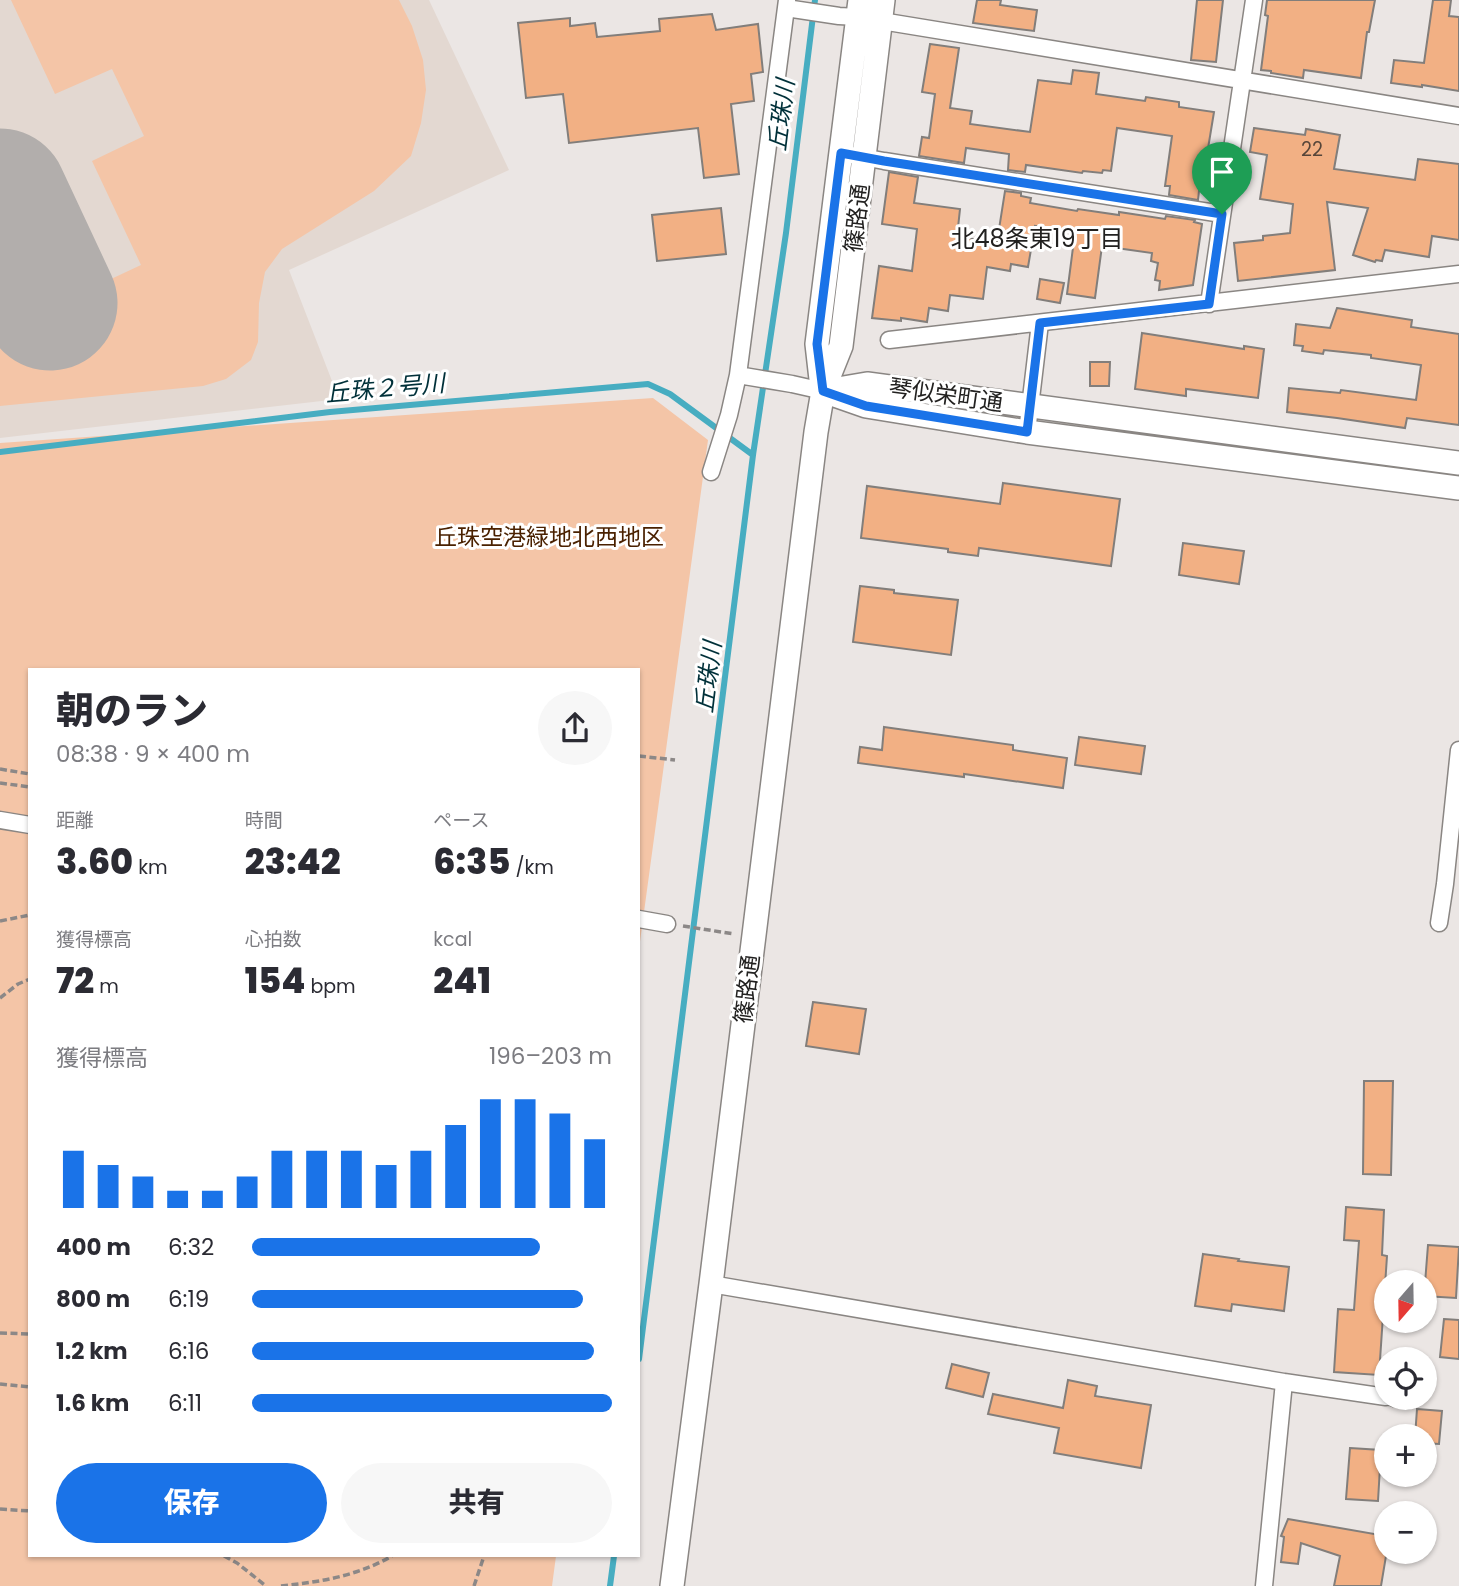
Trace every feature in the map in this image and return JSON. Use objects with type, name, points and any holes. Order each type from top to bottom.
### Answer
[{"type":"street","points":[[1209,304],[1254,0]]},
{"type":"street","points":[[711,472],[743,376],[791,6],[822,14],[858,9],[882,11],[1242,81],[1459,116]]},
{"type":"street","name":"篠路通","points":[[823,391],[817,344],[858,9]]},
{"type":"street","name":"篠路通","points":[[672,1586],[813,459],[823,391],[841,346],[882,11]]},
{"type":"street","points":[[841,153],[1222,214]]},
{"type":"street","points":[[890,340],[1459,274]]},
{"type":"street","points":[[1027,432],[1040,323]]},
{"type":"street","points":[[743,376],[823,391]]},
{"type":"street","name":"琴似栄町通","points":[[823,391],[867,384],[1459,463]]},
{"type":"street","name":"琴似栄町通","points":[[823,391],[866,406],[1027,432],[1459,488]]},
{"type":"street","points":[[1439,923],[1452,885],[1459,750]]},
{"type":"street","points":[[0,820],[28,825]]},
{"type":"street","points":[[640,919],[667,924]]},
{"type":"street","points":[[711,1284],[1374,1395]]},
{"type":"street","points":[[1264,1586],[1284,1382]]},
{"type":"path","points":[[640,756],[675,760]]},
{"type":"path","points":[[0,769],[28,774]]},
{"type":"path","points":[[0,783],[28,788]]},
{"type":"path","points":[[0,921],[28,915]]},
{"type":"path","points":[[667,924],[754,938]]},
{"type":"path","points":[[0,998],[28,980]]},
{"type":"path","points":[[0,1333],[28,1334]]},
{"type":"path","points":[[0,1384],[28,1387]]},
{"type":"path","points":[[0,1509],[28,1511]]},
{"type":"path","points":[[227,1557],[266,1586]]},
{"type":"path","points":[[281,1586],[322,1582],[347,1576],[390,1557]]},
{"type":"path","points":[[474,1586],[484,1557]]},
{"type":"shaded area","points":[[0,0],[429,0],[509,170],[289,270],[339,399],[0,438]]},
{"type":"green space","points":[[11,0],[399,0],[412,26],[423,60],[426,90],[421,123],[411,156],[374,191],[282,249],[265,272],[259,303],[258,342],[251,360],[226,379],[203,386],[0,406],[0,331],[141,265],[92,161],[144,136],[112,69],[55,94]]},
{"type":"green space","name":"丘珠空港緑地北西地区","points":[[653,398],[708,440],[640,942],[640,668],[28,668],[28,1557],[556,1557],[552,1586],[0,1586],[0,443]]},
{"type":"building","points":[[977,0],[1001,0],[1000,5],[1037,10],[1034,31],[973,23]]},
{"type":"building","points":[[1197,0],[1223,0],[1216,62],[1191,60]]},
{"type":"building","points":[[1267,0],[1375,0],[1367,32],[1361,78],[1304,70],[1303,78],[1261,70],[1268,16],[1265,15]]},
{"type":"building","points":[[1433,0],[1451,0],[1449,16],[1459,17],[1459,91],[1391,83],[1394,60],[1424,63]]},
{"type":"building","points":[[712,14],[716,30],[758,24],[763,72],[751,74],[754,101],[731,104],[739,174],[704,178],[698,128],[569,143],[563,94],[526,98],[518,23],[570,18],[570,26],[595,23],[597,37],[660,31],[659,19]]},
{"type":"building","points":[[930,44],[959,48],[950,108],[972,111],[970,124],[1030,132],[1038,80],[1071,84],[1073,70],[1099,73],[1096,94],[1145,101],[1146,97],[1179,102],[1179,107],[1214,112],[1198,200],[1169,195],[1170,186],[1165,186],[1172,136],[1117,128],[1111,171],[1103,170],[1102,173],[1026,165],[1025,172],[1008,170],[1009,154],[966,148],[964,163],[919,156],[922,137],[929,138],[935,94],[922,92]]},
{"type":"building","points":[[1254,128],[1305,135],[1306,129],[1340,135],[1334,169],[1415,180],[1418,159],[1459,164],[1459,240],[1432,236],[1429,257],[1385,250],[1382,261],[1375,262],[1353,255],[1368,208],[1327,202],[1335,270],[1238,281],[1234,243],[1263,240],[1263,236],[1290,233],[1293,204],[1260,199],[1267,155],[1250,152]]},
{"type":"building","points":[[889,172],[918,177],[914,203],[960,209],[957,237],[997,242],[1005,191],[1021,193],[1021,196],[1031,198],[1030,203],[1077,211],[1119,215],[1119,212],[1165,219],[1166,216],[1195,220],[1194,222],[1202,224],[1193,285],[1159,290],[1160,281],[1155,280],[1158,263],[1151,261],[1152,253],[1102,246],[1095,298],[1067,294],[1075,232],[1035,226],[1028,267],[1011,264],[1010,271],[987,267],[983,299],[950,295],[948,311],[929,308],[927,322],[901,318],[901,321],[872,318],[879,266],[912,271],[917,229],[882,224]]},
{"type":"building","points":[[721,208],[726,254],[657,261],[652,215]]},
{"type":"building","points":[[1040,279],[1064,283],[1060,303],[1037,299]]},
{"type":"building","points":[[1337,308],[1412,320],[1411,327],[1459,334],[1459,425],[1407,418],[1405,428],[1287,412],[1289,388],[1340,393],[1341,390],[1416,400],[1421,365],[1371,358],[1371,355],[1324,350],[1323,354],[1302,351],[1303,346],[1294,345],[1296,324],[1330,328]]},
{"type":"building","points":[[1142,333],[1244,349],[1244,346],[1264,349],[1258,398],[1186,389],[1186,396],[1135,389]]},
{"type":"building","points":[[1090,362],[1110,362],[1109,386],[1090,386]]},
{"type":"building","points":[[1003,483],[1120,499],[1111,566],[979,548],[978,556],[948,552],[948,549],[861,538],[867,486],[1000,504]]},
{"type":"building","points":[[1183,543],[1244,551],[1239,584],[1179,575]]},
{"type":"building","points":[[860,586],[894,590],[894,593],[958,600],[951,655],[853,642]]},
{"type":"building","points":[[884,727],[1013,745],[1013,750],[1067,758],[1063,788],[858,763],[860,747],[882,750]]},
{"type":"building","points":[[1079,737],[1145,746],[1141,774],[1075,765]]},
{"type":"building","points":[[813,1002],[866,1009],[859,1054],[806,1046]]},
{"type":"building","points":[[1364,1081],[1393,1081],[1391,1175],[1363,1174]]},
{"type":"building","points":[[1346,1207],[1384,1210],[1382,1255],[1387,1256],[1386,1270],[1374,1270],[1374,1334],[1382,1334],[1381,1347],[1374,1347],[1374,1375],[1334,1372],[1338,1309],[1354,1310],[1359,1241],[1344,1240]]},
{"type":"building","points":[[1428,1245],[1459,1247],[1456,1298],[1437,1297],[1437,1270],[1426,1270]]},
{"type":"building","points":[[1203,1254],[1289,1267],[1284,1311],[1232,1304],[1231,1311],[1195,1306]]},
{"type":"building","points":[[1444,1319],[1459,1320],[1459,1359],[1440,1357]]},
{"type":"building","points":[[952,1364],[989,1373],[983,1397],[946,1388]]},
{"type":"building","points":[[1068,1380],[1097,1386],[1095,1396],[1151,1405],[1141,1468],[1054,1453],[1059,1428],[988,1414],[993,1394],[1063,1408]]},
{"type":"building","points":[[1417,1410],[1442,1411],[1439,1444],[1437,1424],[1416,1424]]},
{"type":"building","points":[[1350,1448],[1374,1450],[1374,1487],[1379,1487],[1378,1501],[1346,1499]]},
{"type":"building","points":[[1288,1519],[1374,1534],[1374,1564],[1385,1564],[1381,1586],[1334,1586],[1340,1556],[1301,1543],[1298,1564],[1281,1562],[1284,1537],[1281,1536]]},
{"type":"waterway","name":"丘珠川","points":[[640,1351],[753,455],[786,233],[815,0]]},
{"type":"waterway","name":"丘珠２号川","points":[[0,452],[330,412],[648,384],[670,394],[753,455]]},
{"type":"waterway","name":"丘珠川","points":[[610,1586],[614,1557]]},
{"type":"runway","points":[[0,196],[50,303]]},
{"type":"district","name":"北48条東19丁目","points":[[1037,238]]},
{"type":"route","points":[[841,153],[1222,214],[1209,304],[1040,323],[1027,432],[866,406],[823,391],[817,344],[841,153]]}]
